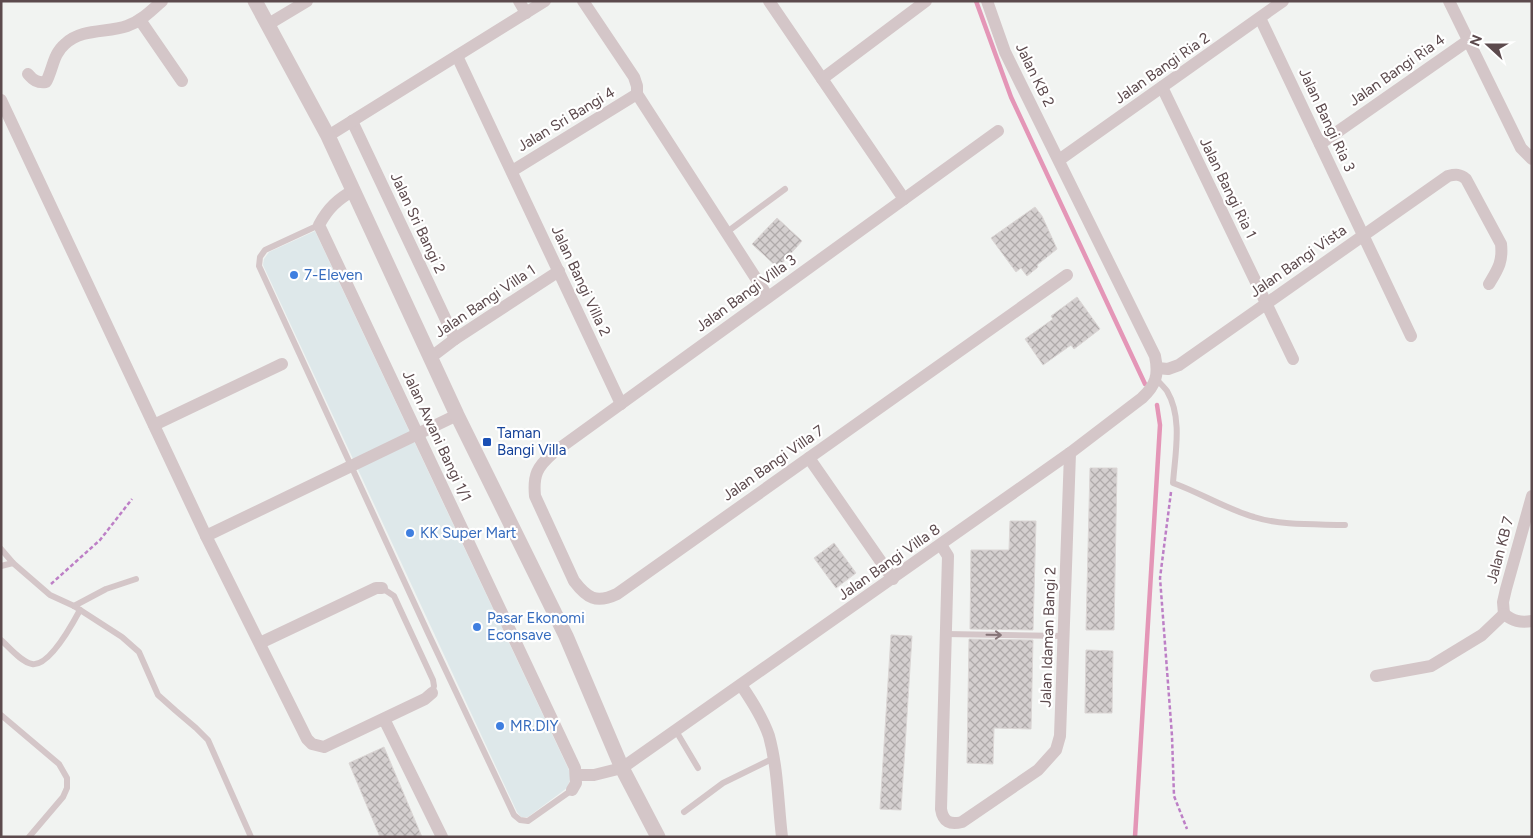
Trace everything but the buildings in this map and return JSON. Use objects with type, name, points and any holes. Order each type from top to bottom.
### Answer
[{"type":"street","points":[[28,74],[33,80],[40,83],[46,82],[58,51],[71,39],[88,33],[111,30],[140,20],[162,1]]},
{"type":"street","points":[[255,1],[328,136],[457,415],[566,636],[622,768],[658,837]]},
{"type":"street","points":[[267,25],[306,1]]},
{"type":"street","points":[[519,1],[526,13]]},
{"type":"street","points":[[328,136],[545,1]]},
{"type":"street","points":[[583,1],[634,77],[637,94],[768,297]]},
{"type":"street","points":[[769,1],[904,199]]},
{"type":"street","points":[[822,79],[926,1]]},
{"type":"street","name":"Jalan KB 2","points":[[987,1],[1005,52],[1155,356],[1157,374]]},
{"type":"street","name":"Jalan Bangi Ria 2","points":[[1059,160],[1283,1]]},
{"type":"street","points":[[1449,1],[1521,148],[1532,159]]},
{"type":"street","name":"Jalan Bangi Ria 3","points":[[1260,18],[1411,336]]},
{"type":"street","points":[[140,20],[182,81]]},
{"type":"street","name":"Jalan Bangi Ria 4","points":[[1320,144],[1469,40]]},
{"type":"street","name":"Jalan Bangi Villa 2","points":[[457,56],[621,404]]},
{"type":"street","name":"Jalan Bangi Ria 1","points":[[1162,88],[1293,359]]},
{"type":"street","name":"Jalan Sri Bangi 4","points":[[512,171],[637,94]]},
{"type":"street","points":[[1,100],[206,536],[307,739],[318,747],[324,747],[425,699],[432,693]]},
{"type":"street","name":"Jalan Sri Bangi 2","points":[[352,121],[455,339]]},
{"type":"street","name":"Jalan Bangi Villa 3","points":[[535,496],[536,472],[543,462],[998,131]]},
{"type":"street","name":"Jalan Bangi Vista","points":[[1157,374],[1179,365],[1448,176],[1455,174],[1461,175],[1466,179],[1501,244],[1501,264],[1489,284]]},
{"type":"street","points":[[320,225],[330,207],[354,190]]},
{"type":"street","name":"Jalan Awani Bangi 1/1","points":[[320,225],[576,775]]},
{"type":"street","name":"Jalan Bangi Villa 1","points":[[430,358],[455,339],[558,271]]},
{"type":"street","name":"Jalan Bangi Villa 7","points":[[535,496],[574,581],[583,593],[595,599],[606,599],[617,594],[1067,275]]},
{"type":"street","points":[[154,425],[282,364]]},
{"type":"street","name":"Jalan Bangi Villa 8","points":[[622,768],[1070,454],[1151,390],[1157,374]]},
{"type":"street","points":[[206,536],[457,415]]},
{"type":"street","name":"Jalan Idaman Bangi 2","points":[[946,634],[941,809],[942,816],[946,822],[955,824],[962,822],[1038,770],[1056,750],[1062,722],[1070,454]]},
{"type":"street","points":[[809,458],[893,579]]},
{"type":"street","name":"Jalan KB 7","points":[[1504,614],[1506,589],[1532,496]]},
{"type":"street","points":[[941,545],[948,556],[946,634]]},
{"type":"street","points":[[260,643],[376,588],[382,588]]},
{"type":"street","points":[[1376,676],[1431,666],[1482,635],[1504,614],[1520,623],[1532,621]]},
{"type":"street","points":[[742,685],[759,713],[768,735],[774,758],[782,837]]},
{"type":"street","points":[[384,719],[442,837]]},
{"type":"street","points":[[572,790],[576,784],[576,775],[594,775],[622,768]]},
{"type":"lane","points":[[727,232],[785,189]]},
{"type":"lane","points":[[320,225],[265,250],[260,258],[259,266],[514,815],[520,820],[528,821],[572,790]]},
{"type":"lane","points":[[1157,374],[1173,406],[1176,425],[1173,483],[1193,490],[1233,510],[1256,518],[1279,522],[1346,525]]},
{"type":"lane","points":[[1,549],[13,563],[50,595],[77,608],[122,638],[139,652],[158,695],[208,740],[251,837]]},
{"type":"lane","points":[[1,566],[13,563]]},
{"type":"lane","points":[[1,640],[22,659],[33,664],[43,662],[68,633],[77,608],[106,589],[136,579]]},
{"type":"lane","points":[[382,588],[394,596],[398,604],[433,680],[432,693]]},
{"type":"lane","points":[[946,634],[1065,636]]},
{"type":"lane","points":[[1,715],[59,764],[68,778],[67,788],[63,797],[29,837]]},
{"type":"lane","points":[[676,731],[698,768]]},
{"type":"lane","points":[[684,812],[723,783],[774,758]]},
{"type":"path","points":[[1173,483],[1160,578],[1172,736],[1174,796],[1188,828]]},
{"type":"path","points":[[44,590],[100,540],[132,499]]},
{"type":"shaded area","points":[[315,231],[569,770],[571,777],[567,788],[528,817],[521,817],[517,812],[263,265],[264,259],[269,252]]},
{"type":"waterway","points":[[976,1],[1011,97],[1145,384]]},
{"type":"waterway","points":[[1135,837],[1160,425],[1157,405]]},
{"type":"place","name":"7-Eleven","points":[[294,275]]},
{"type":"place","name":"Taman Bangi Villa","points":[[487,442]]},
{"type":"place","name":"KK Super Mart","points":[[410,533]]},
{"type":"place","name":"Pasar Ekonomi Econsave","points":[[477,627]]},
{"type":"place","name":"MR.DIY","points":[[500,726]]}]
